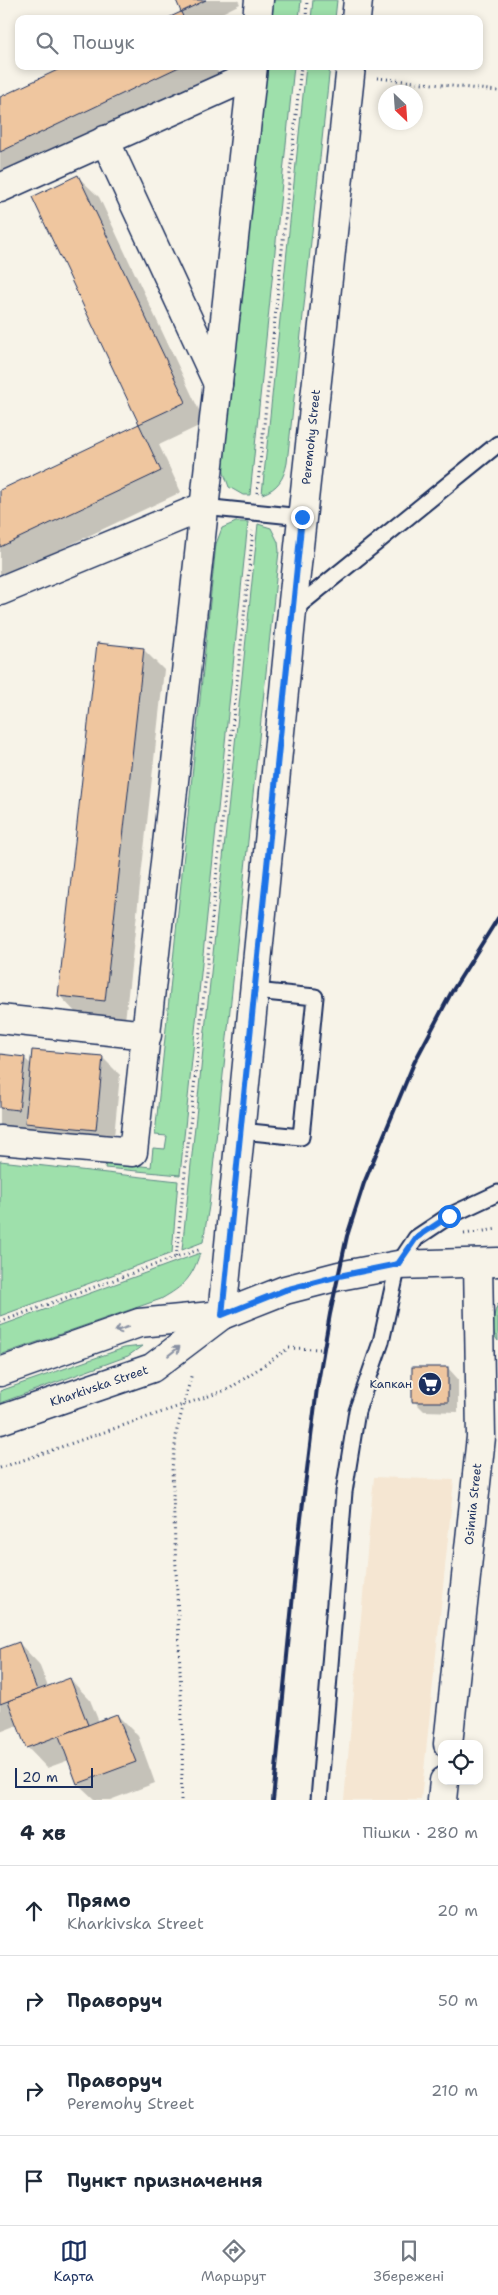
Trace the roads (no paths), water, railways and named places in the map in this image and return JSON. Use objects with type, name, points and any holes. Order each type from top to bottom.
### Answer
[{"type":"street","points":[[257,15],[259,0]]},
{"type":"street","points":[[356,15],[358,0]]},
{"type":"street","points":[[0,188],[253,70]]},
{"type":"street","points":[[0,1140],[133,1152],[203,507],[253,70]]},
{"type":"street","name":"Peremohy Street","points":[[222,1315],[292,612],[351,71]]},
{"type":"street","points":[[105,140],[218,384]]},
{"type":"street","points":[[0,591],[203,507]]},
{"type":"street","points":[[0,1019],[147,1035]]},
{"type":"street","points":[[0,1372],[139,1323],[222,1315],[285,1290],[339,1276],[398,1264],[488,1262]]},
{"type":"street","name":"Osinnia Street","points":[[448,1740],[489,1362],[488,1262]]},
{"type":"street","name":"Kharkivska Street","points":[[0,1420],[152,1368],[222,1315]]},
{"type":"street","points":[[442,1800],[444,1785]]},
{"type":"lane","points":[[292,612],[498,444]]},
{"type":"lane","points":[[203,507],[302,517]]},
{"type":"lane","points":[[240,1131],[301,1137],[315,997],[255,991]]},
{"type":"lane","points":[[319,1800],[344,1492],[357,1411],[381,1342],[398,1264],[416,1238],[449,1216],[498,1193]]},
{"type":"railway","points":[[273,1800],[298,1543],[317,1388],[330,1314],[347,1236],[364,1183],[414,1063],[451,993],[498,918]]},
{"type":"place","name":"Капкан","points":[[430,1384]]}]
